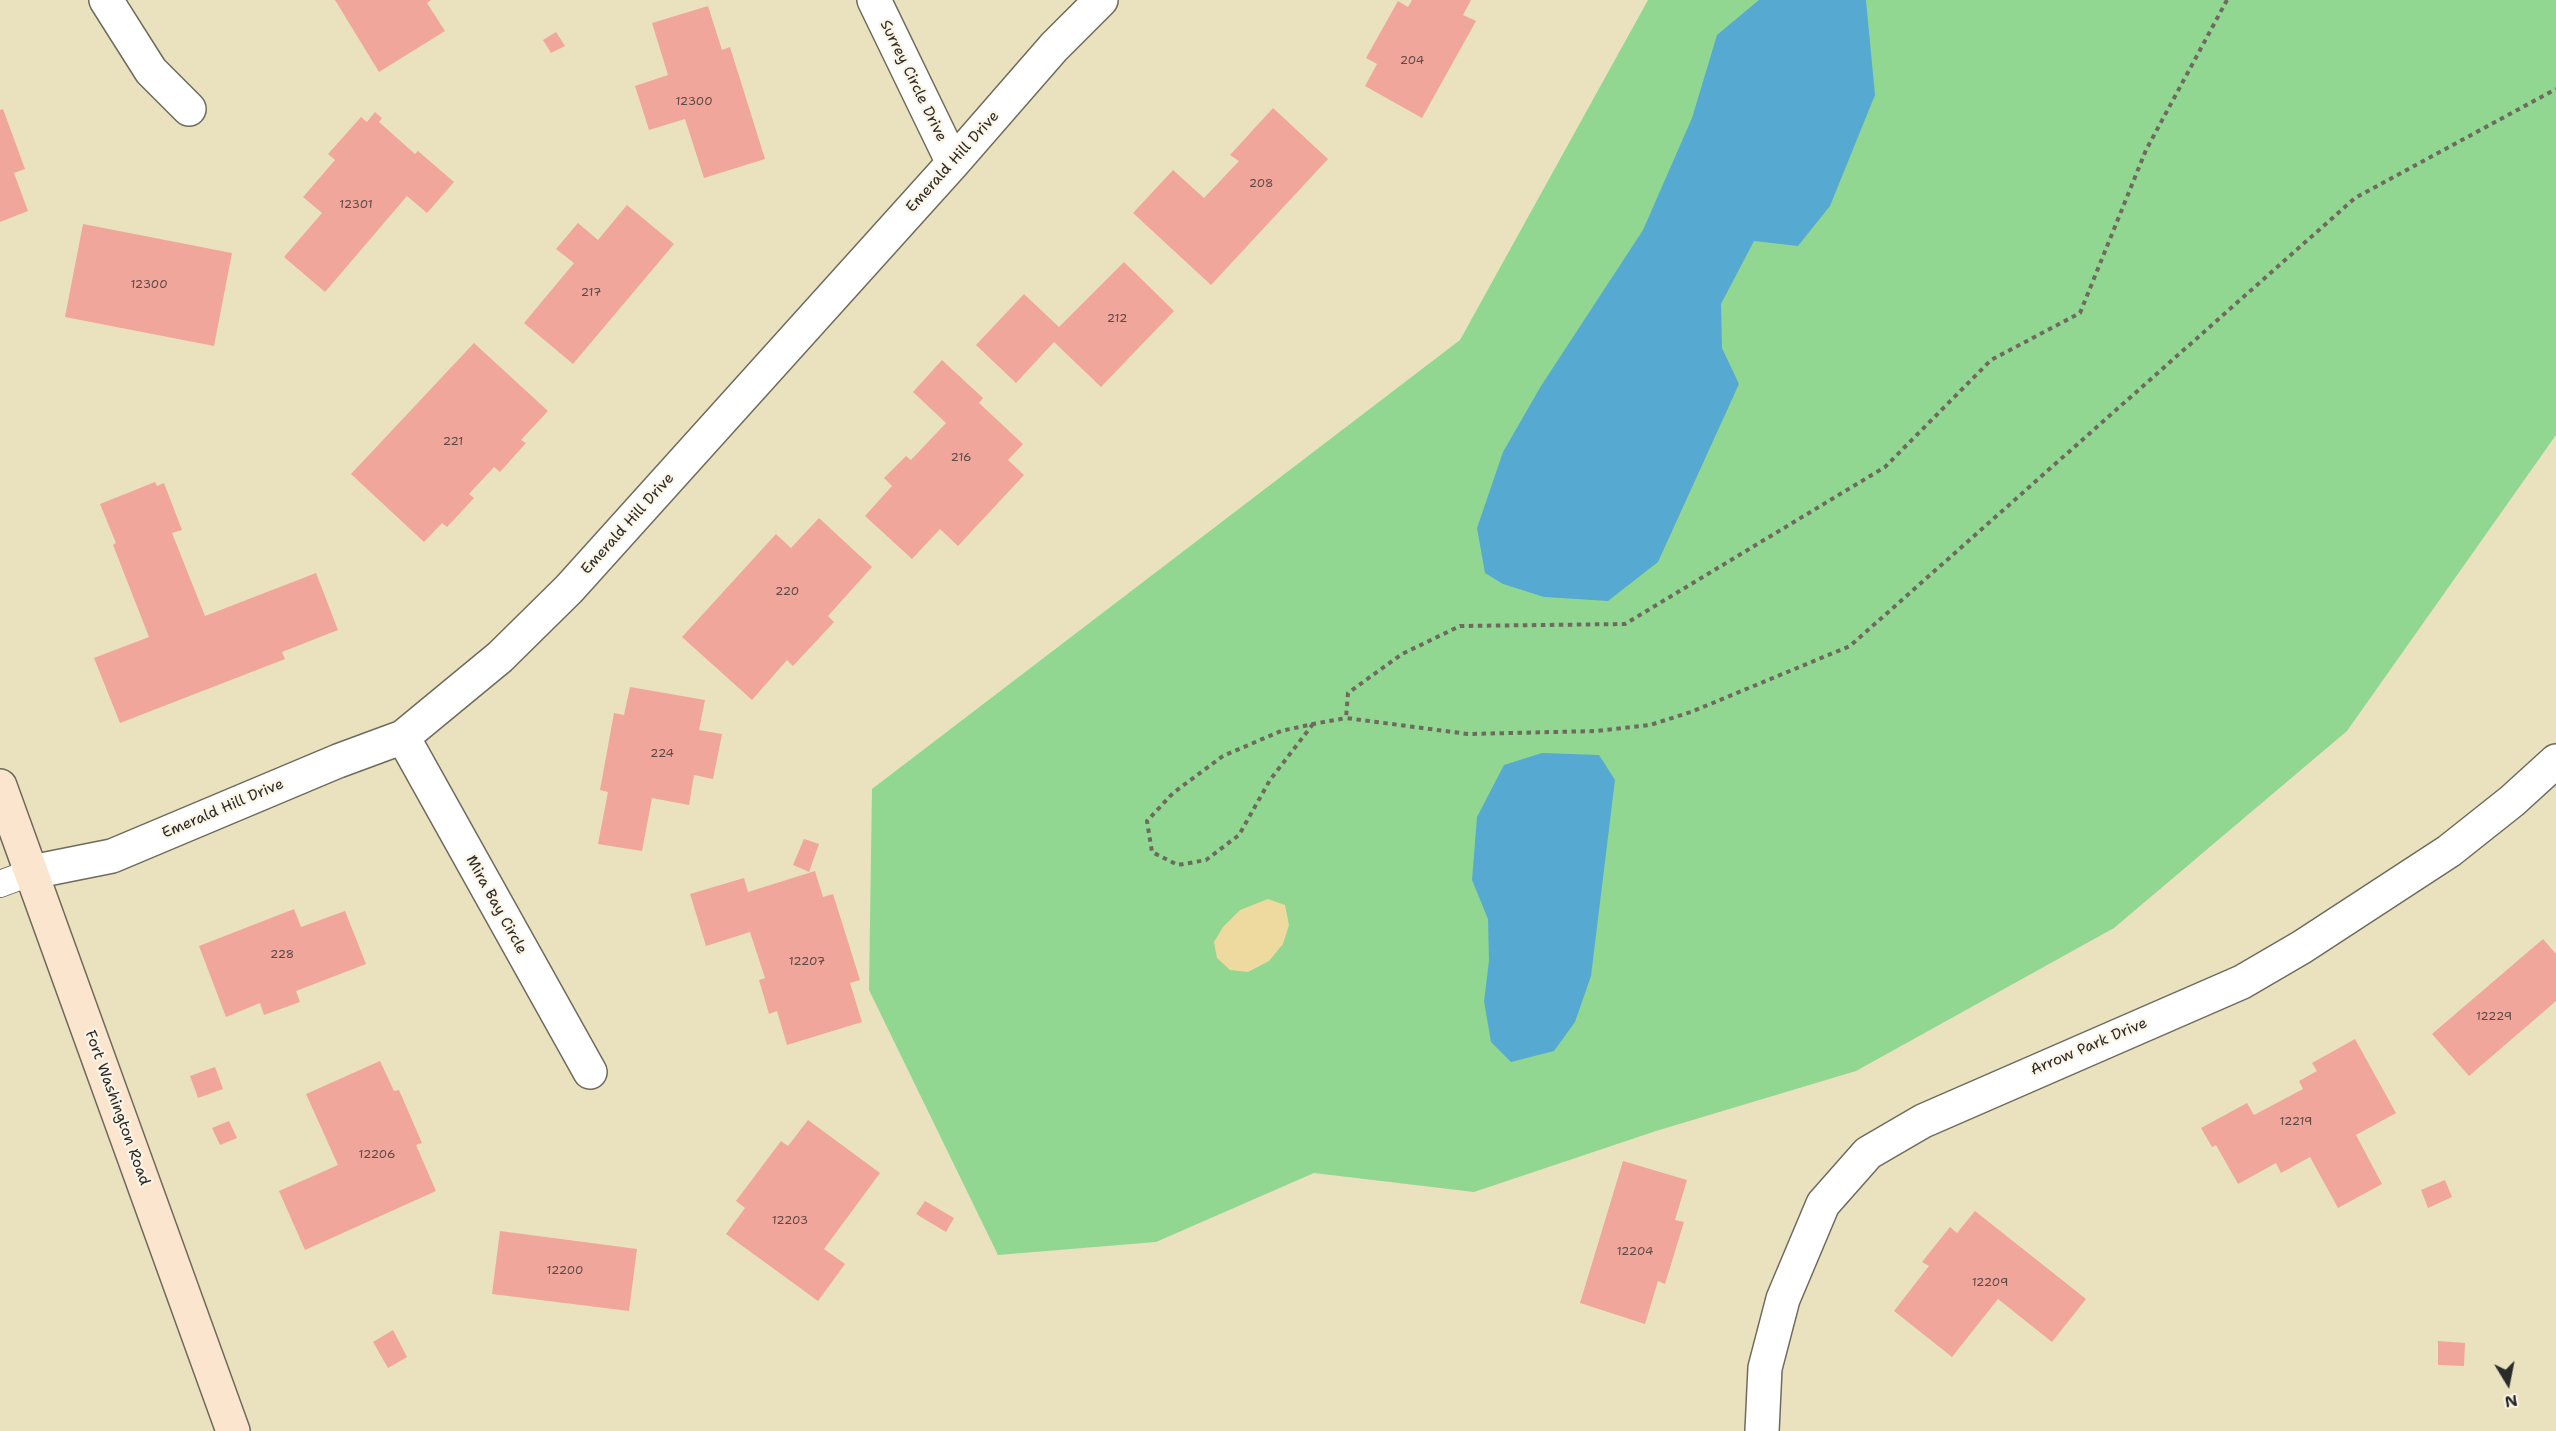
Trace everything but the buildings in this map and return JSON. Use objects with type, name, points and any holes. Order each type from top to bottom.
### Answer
[{"type":"main road","name":"Fort Washington Road","points":[[0,786],[233,1431]]},
{"type":"street","points":[[106,0],[151,72],[189,109]]},
{"type":"street","name":"Surrey Circle Drive","points":[[874,0],[953,163]]},
{"type":"street","name":"Emerald Hill Drive","points":[[32,872],[112,856],[338,761],[403,737],[500,657],[569,589],[953,163],[1054,47],[1101,0]]},
{"type":"street","name":"Mira Bay Circle","points":[[403,737],[590,1072]]},
{"type":"street","name":"Arrow Park Drive","points":[[1762,1431],[1765,1368],[1783,1299],[1823,1204],[1868,1153],[1923,1121],[2242,982],[2302,947],[2449,850],[2512,801],[2556,760]]},
{"type":"lane","points":[[0,884],[32,872]]},
{"type":"path","points":[[1346,718],[1348,693],[1402,654],[1460,626],[1625,624],[1885,468],[1991,360],[2080,313],[2146,150],[2227,0]]},
{"type":"path","points":[[1313,724],[1270,780],[1239,835],[1206,860],[1178,865],[1152,852],[1147,821],[1173,793],[1223,756],[1281,731],[1313,724],[1346,718],[1468,734],[1597,731],[1650,725],[1691,712],[1850,646],[2355,198],[2556,89]]},
{"type":"green space","points":[[1648,0],[2556,0],[2556,435],[2347,731],[2114,928],[1856,1071],[1656,1131],[1474,1192],[1314,1173],[1156,1242],[998,1255],[869,990],[872,789],[1460,340]]},
{"type":"sand","points":[[1268,899],[1285,905],[1289,925],[1283,944],[1269,961],[1248,972],[1230,970],[1217,958],[1214,942],[1223,927],[1240,910]]},
{"type":"water","points":[[1759,0],[1866,0],[1875,95],[1830,206],[1798,246],[1754,241],[1721,304],[1722,348],[1739,384],[1658,562],[1608,601],[1544,597],[1503,584],[1485,573],[1477,528],[1503,452],[1541,386],[1643,230],[1692,118],[1717,35]]},
{"type":"water","points":[[1542,753],[1599,755],[1615,780],[1591,976],[1575,1022],[1554,1051],[1511,1062],[1491,1042],[1484,1001],[1489,961],[1488,919],[1472,880],[1477,817],[1504,765]]}]
